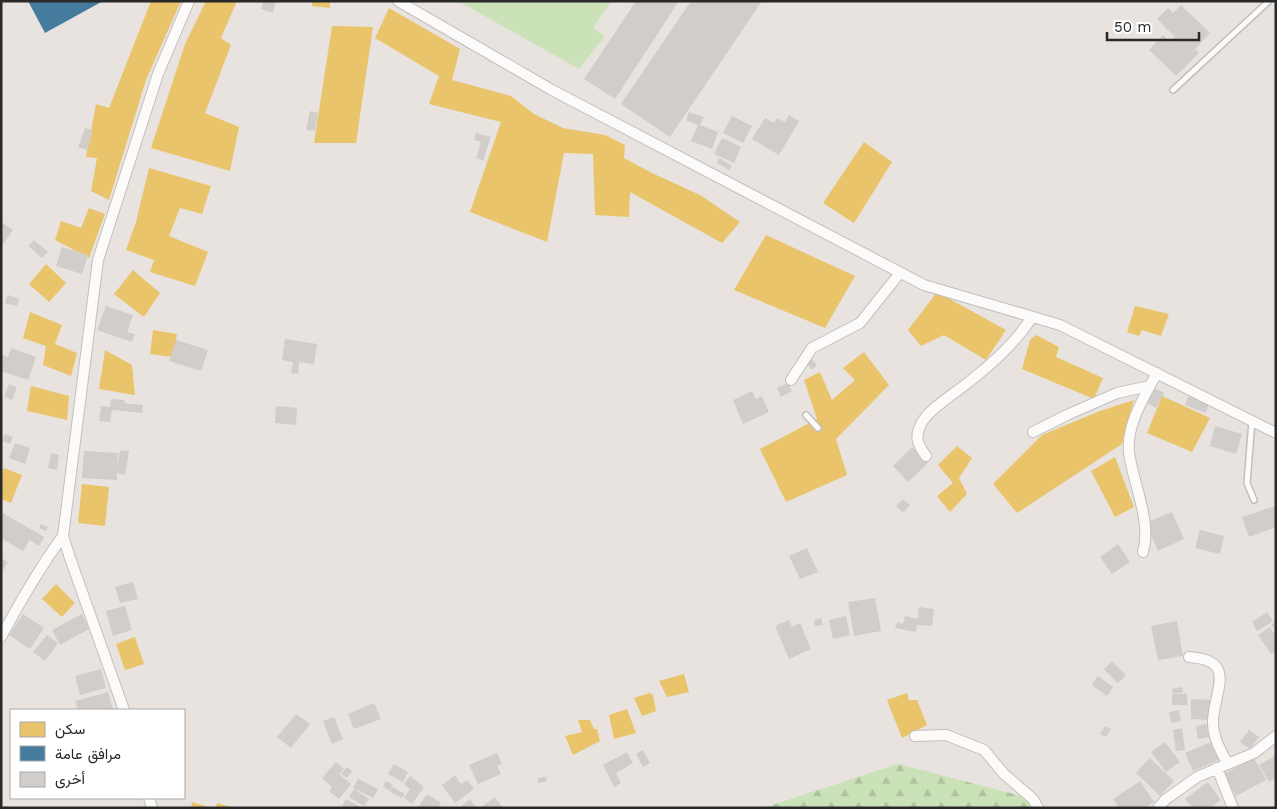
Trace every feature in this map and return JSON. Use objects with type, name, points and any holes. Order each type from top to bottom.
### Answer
[{"type":"street","points":[[124,709],[63,536],[98,260],[158,74],[189,1]]},
{"type":"street","points":[[398,1],[552,90],[924,286],[1060,325],[1276,433]]},
{"type":"street","points":[[791,380],[812,348],[860,323],[900,273]]},
{"type":"street","points":[[926,456],[918,444],[917,437],[921,423],[1011,343],[1023,331],[1032,317]]},
{"type":"street","points":[[1143,552],[1146,544],[1146,530],[1129,452],[1130,436],[1137,410],[1157,373]]},
{"type":"street","points":[[1034,432],[1066,415],[1117,393],[1150,386]]},
{"type":"street","points":[[1,637],[23,596],[63,536]]},
{"type":"street","points":[[1189,657],[1202,658],[1215,663],[1220,670],[1220,689],[1213,719],[1215,738],[1227,763]]},
{"type":"street","points":[[915,736],[946,735],[984,750],[1004,774],[1033,799],[1038,808]]},
{"type":"street","points":[[1158,808],[1165,800],[1197,777],[1254,753],[1276,736]]},
{"type":"street","points":[[1217,768],[1233,808]]},
{"type":"lane","points":[[1173,90],[1269,1]]},
{"type":"lane","points":[[806,415],[818,428]]},
{"type":"lane","points":[[1252,421],[1247,483],[1254,500]]},
{"type":"green space","points":[[458,1],[611,1],[593,28],[605,36],[579,69]]},
{"type":"green space","points":[[898,764],[1033,799],[1045,808],[763,808]]},
{"type":"building: سكن","points":[[151,1],[181,1],[146,80],[109,200],[91,191],[97,158],[86,157],[96,104],[109,108]]},
{"type":"building: سكن","points":[[206,1],[237,1],[221,38],[231,45],[205,113],[239,127],[230,171],[151,148],[185,44]]},
{"type":"building: سكن","points":[[312,1],[330,1],[330,8],[312,6]]},
{"type":"building: سكن","points":[[389,8],[460,49],[452,80],[511,96],[534,114],[563,128],[605,135],[625,145],[624,158],[700,195],[740,222],[722,243],[630,192],[629,217],[595,215],[593,154],[564,153],[547,242],[470,212],[501,122],[429,104],[439,76],[375,38]]},
{"type":"building: سكن","points":[[332,26],[373,27],[356,143],[314,143]]},
{"type":"building: سكن","points":[[864,142],[892,162],[854,223],[823,203]]},
{"type":"building: سكن","points":[[149,168],[211,186],[202,214],[180,208],[169,236],[208,252],[195,286],[150,272],[154,260],[126,250],[136,222]]},
{"type":"building: سكن","points":[[89,208],[105,214],[89,258],[55,240],[61,221],[81,228]]},
{"type":"building: سكن","points":[[766,235],[855,276],[825,328],[734,290]]},
{"type":"building: سكن","points":[[46,264],[66,283],[49,302],[29,284]]},
{"type":"building: سكن","points":[[133,270],[160,293],[144,317],[114,294]]},
{"type":"building: سكن","points":[[937,292],[1006,330],[986,360],[944,335],[921,346],[908,330]]},
{"type":"building: سكن","points":[[1135,306],[1169,314],[1161,336],[1142,330],[1139,336],[1127,332]]},
{"type":"building: سكن","points":[[30,312],[62,325],[55,344],[77,353],[71,376],[43,365],[46,346],[23,338]]},
{"type":"building: سكن","points":[[153,330],[177,334],[173,357],[150,354]]},
{"type":"building: سكن","points":[[1036,335],[1059,347],[1056,357],[1103,378],[1094,399],[1022,369],[1030,340]]},
{"type":"building: سكن","points":[[105,350],[132,365],[135,395],[99,389]]},
{"type":"building: سكن","points":[[864,352],[889,385],[836,439],[847,475],[786,502],[760,449],[817,419],[804,380],[820,372],[832,400],[855,380],[843,368]]},
{"type":"building: سكن","points":[[31,386],[69,396],[67,420],[27,411]]},
{"type":"building: سكن","points":[[1162,396],[1210,418],[1192,452],[1147,433]]},
{"type":"building: سكن","points":[[1134,400],[1122,444],[1017,513],[993,484],[1042,435],[1100,411]]},
{"type":"building: سكن","points":[[957,446],[972,458],[959,478],[967,494],[950,512],[937,496],[953,483],[938,465]]},
{"type":"building: سكن","points":[[1115,457],[1134,507],[1115,517],[1091,471]]},
{"type":"building: سكن","points":[[4,468],[22,475],[11,503],[1,499],[1,476]]},
{"type":"building: سكن","points":[[82,484],[109,487],[105,526],[78,523]]},
{"type":"building: سكن","points":[[56,584],[75,603],[62,617],[42,599]]},
{"type":"building: سكن","points":[[135,637],[144,664],[125,670],[116,644]]},
{"type":"building: سكن","points":[[684,674],[689,692],[667,697],[659,681]]},
{"type":"building: سكن","points":[[650,693],[653,695],[656,711],[642,716],[634,698]]},
{"type":"building: سكن","points":[[907,693],[909,700],[917,700],[927,725],[902,738],[887,700]]},
{"type":"building: سكن","points":[[627,709],[636,733],[614,739],[609,715]]},
{"type":"building: سكن","points":[[578,720],[590,720],[594,729],[597,729],[600,741],[573,755],[565,736],[582,732]]},
{"type":"building: سكن","points":[[192,802],[208,807],[208,808],[191,808]]},
{"type":"building: سكن","points":[[217,803],[231,807],[231,808],[216,808]]},
{"type":"building: مرافق عامة","points":[[28,1],[103,1],[45,33]]},
{"type":"building: أخرى","points":[[263,1],[276,1],[273,13],[261,9]]},
{"type":"building: أخرى","points":[[636,1],[679,1],[615,99],[584,79]]},
{"type":"building: أخرى","points":[[691,1],[762,1],[670,137],[621,104]]},
{"type":"building: أخرى","points":[[1181,5],[1210,33],[1195,49],[1199,53],[1176,76],[1149,50],[1163,35],[1170,42],[1175,37],[1157,19],[1168,8],[1173,13]]},
{"type":"building: أخرى","points":[[310,111],[318,113],[315,131],[306,130]]},
{"type":"building: أخرى","points":[[689,112],[704,117],[700,125],[718,132],[712,149],[691,141],[698,125],[686,120]]},
{"type":"building: أخرى","points":[[789,115],[799,121],[779,155],[752,139],[765,118],[774,123],[777,118],[785,122]]},
{"type":"building: أخرى","points":[[732,116],[752,126],[743,143],[723,133]]},
{"type":"building: أخرى","points":[[85,128],[93,131],[87,150],[78,147]]},
{"type":"building: أخرى","points":[[476,133],[491,137],[483,161],[476,158],[481,142],[474,140]]},
{"type":"building: أخرى","points":[[722,138],[741,147],[734,163],[714,154]]},
{"type":"building: أخرى","points":[[719,158],[732,166],[729,170],[717,163]]},
{"type":"building: أخرى","points":[[1,222],[13,230],[1,247]]},
{"type":"building: أخرى","points":[[34,240],[48,252],[42,258],[28,246]]},
{"type":"building: أخرى","points":[[62,247],[88,255],[82,274],[56,266]]},
{"type":"building: أخرى","points":[[8,295],[19,299],[17,306],[5,303]]},
{"type":"building: أخرى","points":[[106,306],[133,315],[127,332],[135,334],[132,342],[97,330]]},
{"type":"building: أخرى","points":[[285,339],[317,344],[314,364],[299,362],[298,374],[291,373],[293,362],[282,360]]},
{"type":"building: أخرى","points":[[176,340],[208,350],[201,371],[169,361]]},
{"type":"building: أخرى","points":[[11,348],[36,357],[28,380],[1,371],[2,355],[8,357]]},
{"type":"building: أخرى","points":[[810,357],[817,365],[812,370],[805,361]]},
{"type":"building: أخرى","points":[[788,383],[792,391],[781,397],[777,388]]},
{"type":"building: أخرى","points":[[9,384],[17,387],[12,400],[4,397]]},
{"type":"building: أخرى","points":[[1153,387],[1164,393],[1156,408],[1145,402]]},
{"type":"building: أخرى","points":[[752,391],[756,399],[762,396],[769,412],[743,424],[733,400]]},
{"type":"building: أخرى","points":[[1189,395],[1209,403],[1206,413],[1185,405]]},
{"type":"building: أخرى","points":[[111,399],[125,400],[124,403],[143,405],[142,413],[112,410],[110,422],[99,421],[101,406],[110,407]]},
{"type":"building: أخرى","points":[[276,406],[297,408],[296,425],[275,423]]},
{"type":"building: أخرى","points":[[1215,426],[1242,434],[1236,454],[1210,446]]},
{"type":"building: أخرى","points":[[5,434],[13,437],[10,444],[2,441]]},
{"type":"building: أخرى","points":[[15,443],[30,448],[25,464],[9,458]]},
{"type":"building: أخرى","points":[[912,447],[928,463],[908,482],[893,466]]},
{"type":"building: أخرى","points":[[120,450],[129,451],[125,475],[117,473],[117,480],[82,478],[84,451],[118,453],[117,467]]},
{"type":"building: أخرى","points":[[51,453],[59,455],[57,470],[48,468]]},
{"type":"building: أخرى","points":[[903,499],[910,505],[903,513],[896,506]]},
{"type":"building: أخرى","points":[[1275,506],[1276,527],[1249,537],[1242,517]]},
{"type":"building: أخرى","points":[[1,512],[44,537],[39,546],[30,540],[23,551],[1,538]]},
{"type":"building: أخرى","points":[[1172,512],[1184,539],[1158,551],[1147,522]]},
{"type":"building: أخرى","points":[[41,524],[48,527],[46,531],[39,528]]},
{"type":"building: أخرى","points":[[1200,530],[1224,536],[1220,554],[1195,548]]},
{"type":"building: أخرى","points":[[1118,544],[1130,562],[1112,574],[1100,557]]},
{"type":"building: أخرى","points":[[807,548],[818,572],[800,579],[789,556]]},
{"type":"building: أخرى","points":[[1,558],[8,562],[1,573]]},
{"type":"building: أخرى","points":[[133,582],[138,599],[120,603],[115,587]]},
{"type":"building: أخرى","points":[[875,598],[881,631],[854,636],[848,602]]},
{"type":"building: أخرى","points":[[125,606],[132,630],[113,636],[106,611]]},
{"type":"building: أخرى","points":[[919,607],[934,609],[932,626],[917,625],[916,632],[895,628],[897,622],[903,624],[905,616],[918,619]]},
{"type":"building: أخرى","points":[[1267,612],[1273,621],[1257,631],[1252,622]]},
{"type":"building: أخرى","points":[[23,614],[44,628],[30,649],[9,635]]},
{"type":"building: أخرى","points":[[82,614],[89,629],[60,645],[52,630]]},
{"type":"building: أخرى","points":[[846,616],[850,635],[833,639],[829,620]]},
{"type":"building: أخرى","points":[[821,618],[823,625],[815,626],[814,620]]},
{"type":"building: أخرى","points":[[789,620],[792,627],[800,623],[811,649],[789,659],[775,626]]},
{"type":"building: أخرى","points":[[1177,621],[1183,656],[1158,660],[1151,626]]},
{"type":"building: أخرى","points":[[1276,621],[1276,631],[1271,625]]},
{"type":"building: أخرى","points":[[1270,627],[1276,636],[1276,651],[1271,654],[1258,635]]},
{"type":"building: أخرى","points":[[47,635],[58,643],[45,661],[33,652]]},
{"type":"building: أخرى","points":[[1112,661],[1126,675],[1118,683],[1104,669]]},
{"type":"building: أخرى","points":[[101,669],[106,688],[80,695],[75,676]]},
{"type":"building: أخرى","points":[[1098,676],[1113,687],[1107,696],[1092,685]]},
{"type":"building: أخرى","points":[[1182,687],[1183,692],[1173,694],[1172,689]]},
{"type":"building: أخرى","points":[[108,692],[113,709],[78,709],[75,701]]},
{"type":"building: أخرى","points":[[1172,694],[1187,694],[1187,705],[1172,705]]},
{"type":"building: أخرى","points":[[1191,699],[1211,700],[1211,720],[1191,719]]},
{"type":"building: أخرى","points":[[374,703],[381,719],[354,729],[348,714]]},
{"type":"building: أخرى","points":[[1179,710],[1181,721],[1171,723],[1169,712]]},
{"type":"building: أخرى","points":[[296,714],[310,724],[291,748],[277,737]]},
{"type":"building: أخرى","points":[[334,717],[343,739],[332,744],[323,721]]},
{"type":"building: أخرى","points":[[1206,724],[1209,737],[1198,739],[1196,726]]},
{"type":"building: أخرى","points":[[1105,726],[1111,729],[1106,737],[1100,734]]},
{"type":"building: أخرى","points":[[1182,728],[1185,750],[1176,751],[1173,730]]},
{"type":"building: أخرى","points":[[1249,730],[1259,737],[1250,749],[1240,742]]},
{"type":"building: أخرى","points":[[1165,742],[1180,762],[1166,772],[1151,752]]},
{"type":"building: أخرى","points":[[1211,742],[1219,760],[1193,771],[1185,753]]},
{"type":"building: أخرى","points":[[643,750],[650,763],[643,767],[636,754]]},
{"type":"building: أخرى","points":[[627,752],[633,763],[616,773],[621,783],[614,787],[603,765]]},
{"type":"building: أخرى","points":[[497,753],[502,764],[497,766],[501,774],[478,784],[469,765]]},
{"type":"building: أخرى","points":[[1276,755],[1276,778],[1269,782],[1259,765]]},
{"type":"building: أخرى","points":[[1150,758],[1174,781],[1160,796],[1136,773]]},
{"type":"building: أخرى","points":[[1254,758],[1266,780],[1236,796],[1224,774]]},
{"type":"building: أخرى","points":[[336,762],[344,769],[339,774],[351,784],[339,799],[329,791],[332,787],[322,778]]},
{"type":"building: أخرى","points":[[394,764],[408,772],[403,782],[388,774]]},
{"type":"building: أخرى","points":[[347,767],[352,771],[347,778],[341,774]]},
{"type":"building: أخرى","points":[[455,775],[461,784],[467,780],[474,789],[455,803],[442,785]]},
{"type":"building: أخرى","points":[[410,776],[424,787],[412,804],[404,798],[410,789],[404,784]]},
{"type":"building: أخرى","points":[[546,777],[547,781],[538,783],[538,778]]},
{"type":"building: أخرى","points":[[358,779],[378,789],[373,798],[353,788]]},
{"type":"building: أخرى","points":[[386,781],[393,785],[390,791],[383,786]]},
{"type":"building: أخرى","points":[[1140,781],[1154,802],[1145,808],[1119,808],[1113,799]]},
{"type":"building: أخرى","points":[[1208,782],[1221,800],[1210,808],[1192,808],[1185,799]]},
{"type":"building: أخرى","points":[[393,787],[405,794],[402,798],[390,792]]},
{"type":"building: أخرى","points":[[354,789],[369,799],[364,806],[349,797]]},
{"type":"building: أخرى","points":[[427,794],[441,803],[438,808],[418,807]]},
{"type":"building: أخرى","points":[[495,797],[503,808],[480,808]]},
{"type":"building: أخرى","points":[[346,799],[362,808],[341,808]]},
{"type":"building: أخرى","points":[[470,799],[476,808],[459,808]]}]
